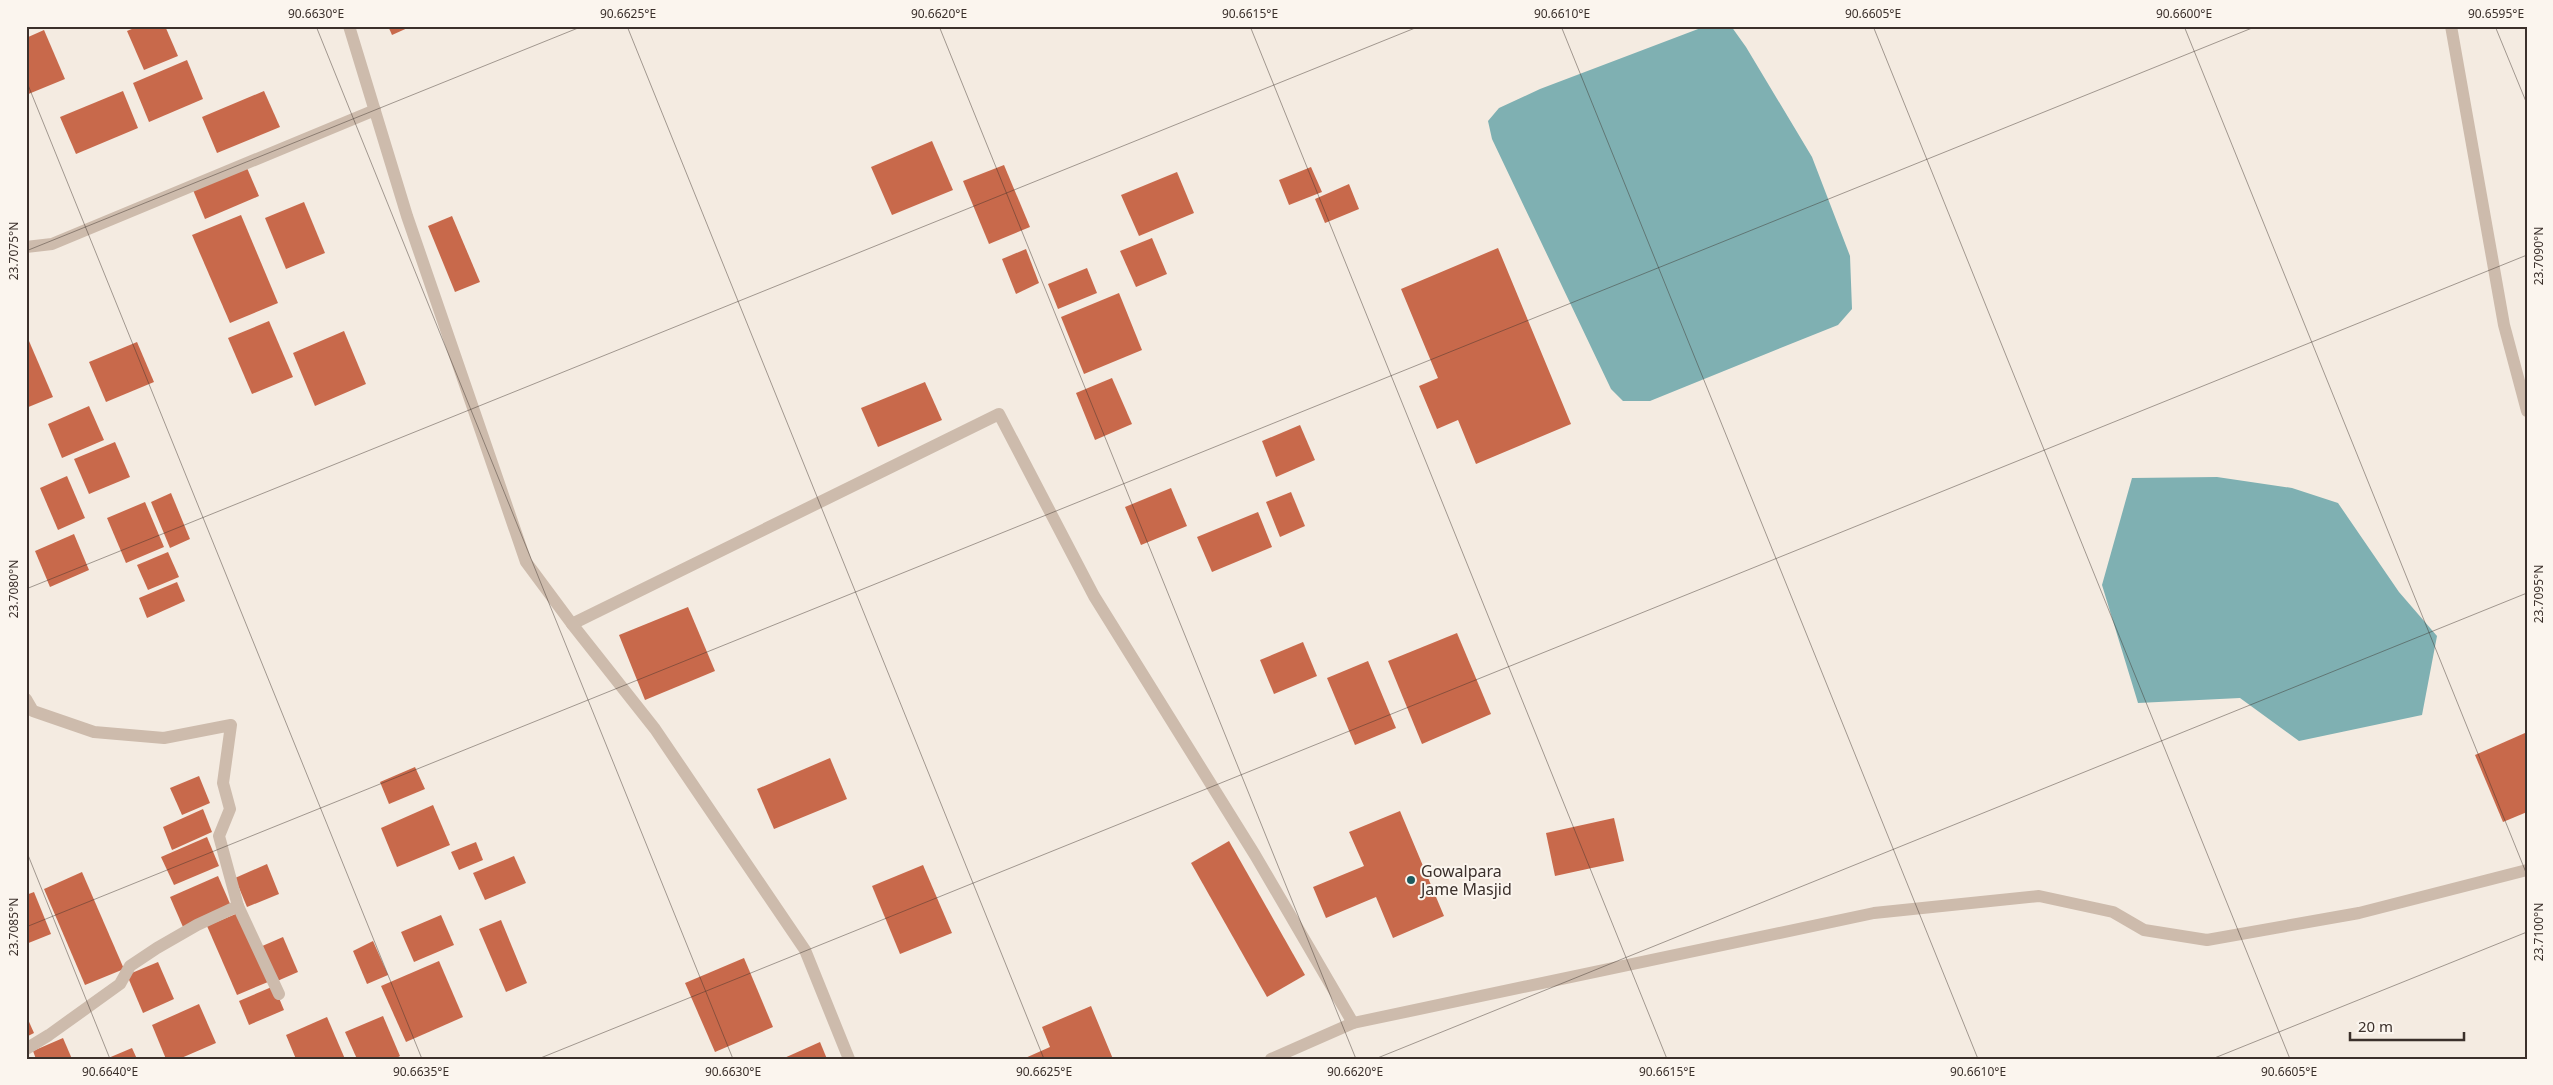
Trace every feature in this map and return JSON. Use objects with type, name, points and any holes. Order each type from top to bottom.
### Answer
[{"type":"street","points":[[349,26],[407,216],[526,562],[572,624],[656,729],[805,950],[849,1059]]},
{"type":"street","points":[[2451,26],[2504,325],[2527,411]]},
{"type":"street","points":[[26,247],[52,244],[375,110]]},
{"type":"street","points":[[572,624],[999,414],[1094,596],[1255,855],[1353,1023]]},
{"type":"street","points":[[26,700],[33,711],[94,732],[164,738],[231,725],[223,783],[230,810],[219,836],[238,906],[279,994]]},
{"type":"street","points":[[1271,1059],[1353,1023],[1874,913],[2039,896],[2113,912],[2144,930],[2207,940],[2358,913],[2527,870]]},
{"type":"street","points":[[26,1049],[49,1035],[120,984],[130,966],[150,952],[197,925],[238,906]]},
{"type":"water","points":[[1706,26],[1731,26],[1746,47],[1812,157],[1850,256],[1852,309],[1838,325],[1650,401],[1623,401],[1611,389],[1492,139],[1488,121],[1499,108],[1540,89]]},
{"type":"water","points":[[2217,477],[2292,488],[2338,503],[2399,592],[2437,636],[2422,715],[2299,741],[2240,698],[2138,703],[2102,585],[2132,478]]},
{"type":"building","points":[[139,26],[165,26],[178,56],[144,70],[127,31]]},
{"type":"building","points":[[388,26],[412,26],[392,35]]},
{"type":"building","points":[[44,30],[65,79],[26,95],[26,38]]},
{"type":"building","points":[[187,60],[203,99],[149,122],[133,83]]},
{"type":"building","points":[[123,91],[138,128],[76,154],[60,117]]},
{"type":"building","points":[[264,91],[280,127],[217,153],[202,117]]},
{"type":"building","points":[[932,141],[953,190],[892,215],[871,167]]},
{"type":"building","points":[[1004,165],[1030,227],[989,244],[963,181]]},
{"type":"building","points":[[1311,167],[1322,192],[1289,205],[1279,180]]},
{"type":"building","points":[[247,168],[259,196],[205,219],[193,190]]},
{"type":"building","points":[[1177,172],[1194,213],[1139,236],[1121,195]]},
{"type":"building","points":[[1349,184],[1359,209],[1325,223],[1315,199]]},
{"type":"building","points":[[304,202],[325,253],[286,269],[265,218]]},
{"type":"building","points":[[241,215],[278,303],[230,323],[192,235]]},
{"type":"building","points":[[452,216],[480,282],[455,292],[428,226]]},
{"type":"building","points":[[1152,238],[1167,274],[1136,287],[1120,251]]},
{"type":"building","points":[[1498,248],[1571,424],[1476,464],[1458,420],[1437,429],[1419,386],[1438,378],[1401,289]]},
{"type":"building","points":[[1026,249],[1039,283],[1016,294],[1002,259]]},
{"type":"building","points":[[1087,268],[1097,293],[1058,309],[1048,284]]},
{"type":"building","points":[[1119,293],[1142,350],[1084,374],[1061,317]]},
{"type":"building","points":[[269,321],[293,377],[252,394],[228,338]]},
{"type":"building","points":[[344,331],[366,384],[315,406],[293,353]]},
{"type":"building","points":[[26,334],[53,397],[26,408]]},
{"type":"building","points":[[137,342],[154,382],[106,402],[89,362]]},
{"type":"building","points":[[1112,378],[1132,424],[1095,440],[1076,393]]},
{"type":"building","points":[[925,382],[942,420],[878,447],[861,408]]},
{"type":"building","points":[[89,406],[104,440],[62,458],[48,424]]},
{"type":"building","points":[[1300,425],[1315,460],[1276,477],[1262,441]]},
{"type":"building","points":[[115,442],[130,477],[89,494],[74,459]]},
{"type":"building","points":[[67,476],[85,518],[58,530],[40,488]]},
{"type":"building","points":[[1171,488],[1187,526],[1141,545],[1125,507]]},
{"type":"building","points":[[1291,492],[1305,526],[1280,537],[1266,502]]},
{"type":"building","points":[[171,493],[190,539],[170,548],[151,502]]},
{"type":"building","points":[[145,502],[164,547],[126,563],[107,518]]},
{"type":"building","points":[[1258,512],[1272,547],[1212,572],[1197,537]]},
{"type":"building","points":[[74,534],[89,570],[50,587],[35,551]]},
{"type":"building","points":[[168,552],[179,577],[148,590],[137,565]]},
{"type":"building","points":[[177,582],[185,601],[147,618],[139,598]]},
{"type":"building","points":[[688,607],[715,671],[645,700],[619,635]]},
{"type":"building","points":[[1457,633],[1491,714],[1422,744],[1388,661]]},
{"type":"building","points":[[1303,642],[1317,676],[1274,694],[1260,660]]},
{"type":"building","points":[[1368,661],[1396,728],[1355,745],[1327,678]]},
{"type":"building","points":[[2525,733],[2527,812],[2503,822],[2475,755]]},
{"type":"building","points":[[830,758],[847,799],[774,829],[757,789]]},
{"type":"building","points":[[415,767],[425,789],[389,804],[380,782]]},
{"type":"building","points":[[199,776],[210,803],[182,815],[170,788]]},
{"type":"building","points":[[433,805],[450,845],[397,867],[381,828]]},
{"type":"building","points":[[203,809],[212,832],[172,850],[163,827]]},
{"type":"building","points":[[1400,811],[1444,916],[1393,938],[1376,897],[1326,918],[1313,887],[1364,866],[1349,832]]},
{"type":"building","points":[[1614,818],[1624,861],[1555,876],[1546,833]]},
{"type":"building","points":[[207,837],[219,866],[174,885],[161,857]]},
{"type":"building","points":[[1229,841],[1305,975],[1267,997],[1191,863]]},
{"type":"building","points":[[476,842],[483,860],[459,870],[451,852]]},
{"type":"building","points":[[514,856],[526,883],[485,900],[473,873]]},
{"type":"building","points":[[267,864],[279,894],[247,907],[235,878]]},
{"type":"building","points":[[923,865],[952,933],[900,954],[872,886]]},
{"type":"building","points":[[82,872],[124,969],[85,985],[44,889]]},
{"type":"building","points":[[218,876],[231,906],[183,927],[170,897]]},
{"type":"building","points":[[34,892],[51,934],[26,944],[26,895]]},
{"type":"building","points":[[238,913],[268,982],[237,995],[207,926]]},
{"type":"building","points":[[441,915],[454,945],[414,962],[401,932]]},
{"type":"building","points":[[501,920],[527,983],[506,992],[479,929]]},
{"type":"building","points":[[283,937],[298,972],[275,982],[260,947]]},
{"type":"building","points":[[373,941],[388,975],[367,984],[353,951]]},
{"type":"building","points":[[744,958],[773,1027],[715,1052],[685,983]]},
{"type":"building","points":[[439,961],[463,1017],[406,1042],[381,986]]},
{"type":"building","points":[[158,962],[174,999],[143,1013],[127,975]]},
{"type":"building","points":[[274,986],[284,1010],[249,1025],[239,1001]]},
{"type":"building","points":[[199,1004],[216,1043],[179,1059],[166,1059],[152,1025]]},
{"type":"building","points":[[1091,1006],[1113,1059],[1023,1059],[1050,1047],[1042,1027]]},
{"type":"building","points":[[26,1015],[34,1033],[26,1037]]},
{"type":"building","points":[[383,1016],[400,1056],[395,1059],[357,1059],[345,1032]]},
{"type":"building","points":[[327,1017],[345,1059],[296,1059],[286,1035]]},
{"type":"building","points":[[63,1038],[72,1059],[36,1059],[33,1051]]},
{"type":"building","points":[[820,1042],[827,1059],[782,1059]]},
{"type":"building","points":[[132,1048],[137,1059],[106,1059]]},
{"type":"place","name":"Gowalpara Jame Masjid","points":[[1411,880]]}]
